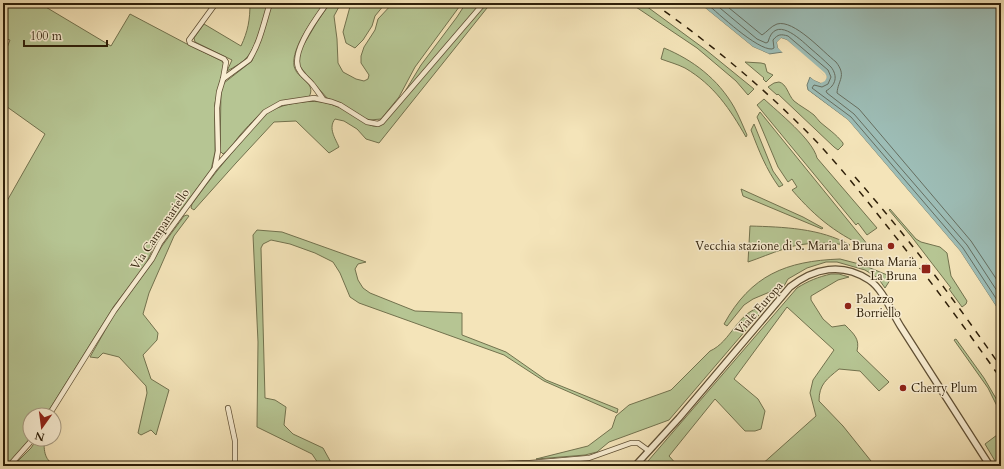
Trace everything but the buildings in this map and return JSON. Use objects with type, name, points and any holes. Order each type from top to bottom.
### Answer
[{"type":"street","points":[[214,168],[218,151],[217,108],[226,62],[224,59],[190,43],[189,40],[216,3]]},
{"type":"street","points":[[223,79],[249,60],[259,38],[270,3]]},
{"type":"street","points":[[323,100],[313,85],[299,71],[297,57],[298,50],[304,39],[327,3]]},
{"type":"street","name":"Via Campanariello","points":[[54,407],[114,311],[147,267],[160,243],[214,168],[266,112],[281,103],[305,99],[323,100],[340,106],[367,122],[378,124],[382,122],[484,3]]},
{"type":"street","name":"Viale Europa","points":[[635,466],[679,418],[790,287],[812,273],[837,268],[856,273],[870,280],[877,287],[990,466]]},
{"type":"street","points":[[228,408],[235,441],[235,466]]},
{"type":"street","points":[[450,466],[530,463],[589,458],[631,442],[638,443],[649,451]]},
{"type":"street","points":[[9,466],[26,447]]},
{"type":"green space","points":[[3,3],[39,3],[111,46],[130,14],[222,61],[224,64],[215,103],[215,152],[211,170],[155,244],[145,266],[114,306],[51,407],[22,407],[23,447],[6,466],[3,466],[3,208],[45,134],[3,104],[3,58],[10,40],[3,38]]},
{"type":"green space","points":[[250,3],[269,3],[260,31],[248,56],[244,61],[227,71],[232,60],[195,42],[194,38],[204,24],[241,46],[248,25]]},
{"type":"green space","points":[[272,3],[324,3],[304,33],[294,58],[294,66],[296,71],[309,84],[311,92],[309,97],[286,101],[270,107],[256,118],[223,154],[220,151],[221,91],[224,83],[252,61]]},
{"type":"green space","points":[[330,3],[341,3],[334,16],[338,63],[343,72],[356,79],[364,81],[368,79],[369,75],[361,63],[361,56],[364,47],[375,30],[378,19],[393,3],[462,3],[415,67],[399,97],[381,119],[370,120],[364,118],[342,104],[327,98],[299,65],[300,51]]},
{"type":"green space","points":[[351,3],[384,3],[375,16],[372,26],[363,40],[355,48],[346,43],[343,32]]},
{"type":"green space","points":[[466,3],[481,3],[404,93],[421,65]]},
{"type":"green space","points":[[486,3],[491,3],[379,143],[366,139],[357,129],[344,121],[335,119],[332,129],[339,147],[329,153],[296,121],[274,122],[194,210],[191,208],[192,204],[212,177],[258,122],[267,113],[277,108],[299,102],[314,101],[327,103],[343,109],[368,124],[379,126]]},
{"type":"green space","points":[[630,3],[642,3],[706,50],[754,89],[748,95],[736,81],[697,48]]},
{"type":"green space","points":[[664,48],[685,58],[712,79],[728,97],[736,110],[747,135],[746,137],[727,107],[705,82],[685,68],[661,59]]},
{"type":"green space","points":[[745,62],[765,64],[767,72],[773,75],[766,82],[763,79],[764,78]]},
{"type":"green space","points":[[779,82],[786,87],[794,101],[814,115],[843,143],[838,150],[778,94],[777,95],[768,87]]},
{"type":"green space","points":[[764,99],[802,135],[809,143],[817,158],[877,228],[867,235],[858,223],[856,225],[757,105]]},
{"type":"green space","points":[[760,112],[872,250],[838,232],[819,218],[792,190],[797,187],[792,179],[788,182],[778,167],[757,117]]},
{"type":"green space","points":[[754,124],[773,171],[783,185],[779,187],[767,167],[751,130]]},
{"type":"green space","points":[[741,189],[803,217],[823,228],[822,229],[743,196]]},
{"type":"green space","points":[[890,209],[916,239],[921,242],[940,247],[947,253],[951,276],[967,301],[966,304],[962,307],[949,289],[951,288],[889,210]]},
{"type":"green space","points":[[184,216],[189,216],[174,236],[149,293],[143,314],[158,333],[157,340],[143,355],[151,379],[169,390],[156,435],[151,430],[141,435],[138,433],[147,393],[146,386],[119,357],[103,353],[98,358],[90,357],[115,313]]},
{"type":"green space","points":[[750,226],[788,228],[814,232],[838,239],[850,245],[825,243],[792,246],[748,262]]},
{"type":"green space","points":[[257,230],[282,232],[366,262],[358,264],[355,269],[358,280],[363,288],[370,293],[415,311],[462,313],[462,335],[506,352],[546,380],[618,409],[617,413],[544,381],[504,355],[359,303],[350,297],[340,273],[333,262],[315,253],[290,244],[271,240],[263,244],[261,248],[265,398],[275,400],[286,407],[284,425],[293,434],[323,448],[333,466],[320,466],[312,454],[257,427],[258,342],[253,235]]},
{"type":"green space","points":[[840,259],[863,265],[892,277],[885,288],[878,278],[865,270],[837,262],[826,262],[807,268],[788,279],[784,286],[753,299],[744,305],[727,326],[724,324],[746,293],[758,282],[772,274],[803,263]]},
{"type":"green space","points":[[839,274],[849,277],[838,280],[811,296],[811,300],[823,319],[832,327],[845,325],[851,331],[856,337],[858,343],[857,351],[889,382],[879,391],[860,371],[839,369],[824,382],[820,390],[819,401],[843,426],[875,466],[760,466],[816,416],[810,393],[813,380],[834,350],[787,307],[734,379],[758,399],[765,411],[761,429],[755,431],[745,431],[715,399],[669,456],[678,466],[661,466],[648,461],[797,288],[822,276]]},
{"type":"green space","points":[[762,307],[764,309],[669,420],[609,442],[597,452],[585,455],[536,459],[588,446],[612,428],[616,416],[629,405],[671,390],[710,351],[724,341],[747,314]]},
{"type":"green space","points":[[956,339],[984,378],[1001,407],[1001,414],[988,388],[954,340]]},
{"type":"green space","points":[[1001,432],[1001,466],[998,466],[985,444]]},
{"type":"green space","points":[[45,447],[47,458],[57,466],[13,466],[31,448]]},
{"type":"water","points":[[699,3],[1001,3],[1001,314],[960,251],[848,120],[808,90],[807,85],[810,77],[821,83],[827,77],[787,40],[781,38],[777,42],[778,48],[783,52],[769,54],[753,47]]},
{"type":"pier","points":[[697,3],[699,3],[753,47],[769,54],[770,56],[752,49]]},
{"type":"pier","points":[[781,38],[787,40],[825,73],[827,77],[825,81],[821,83],[809,76],[811,75],[815,79],[821,81],[825,77],[786,42],[781,40],[779,43],[780,47],[784,51],[784,54],[778,48],[777,42]]},
{"type":"pier","points":[[806,89],[848,120],[960,251],[1001,316],[958,252],[846,121],[815,99]]},
{"type":"railway","points":[[653,3],[695,34],[756,84],[823,148],[916,263],[1001,379]]},
{"type":"railway","points":[[855,177],[931,270],[1001,367]]},
{"type":"place","name":"Vecchia stazione di S. Maria la Bruna","points":[[891,246]]},
{"type":"place","name":"Santa Maria La Bruna","points":[[926,269]]},
{"type":"place","name":"Palazzo Borriello","points":[[848,306]]},
{"type":"place","name":"Cherry Plum","points":[[903,388]]}]
